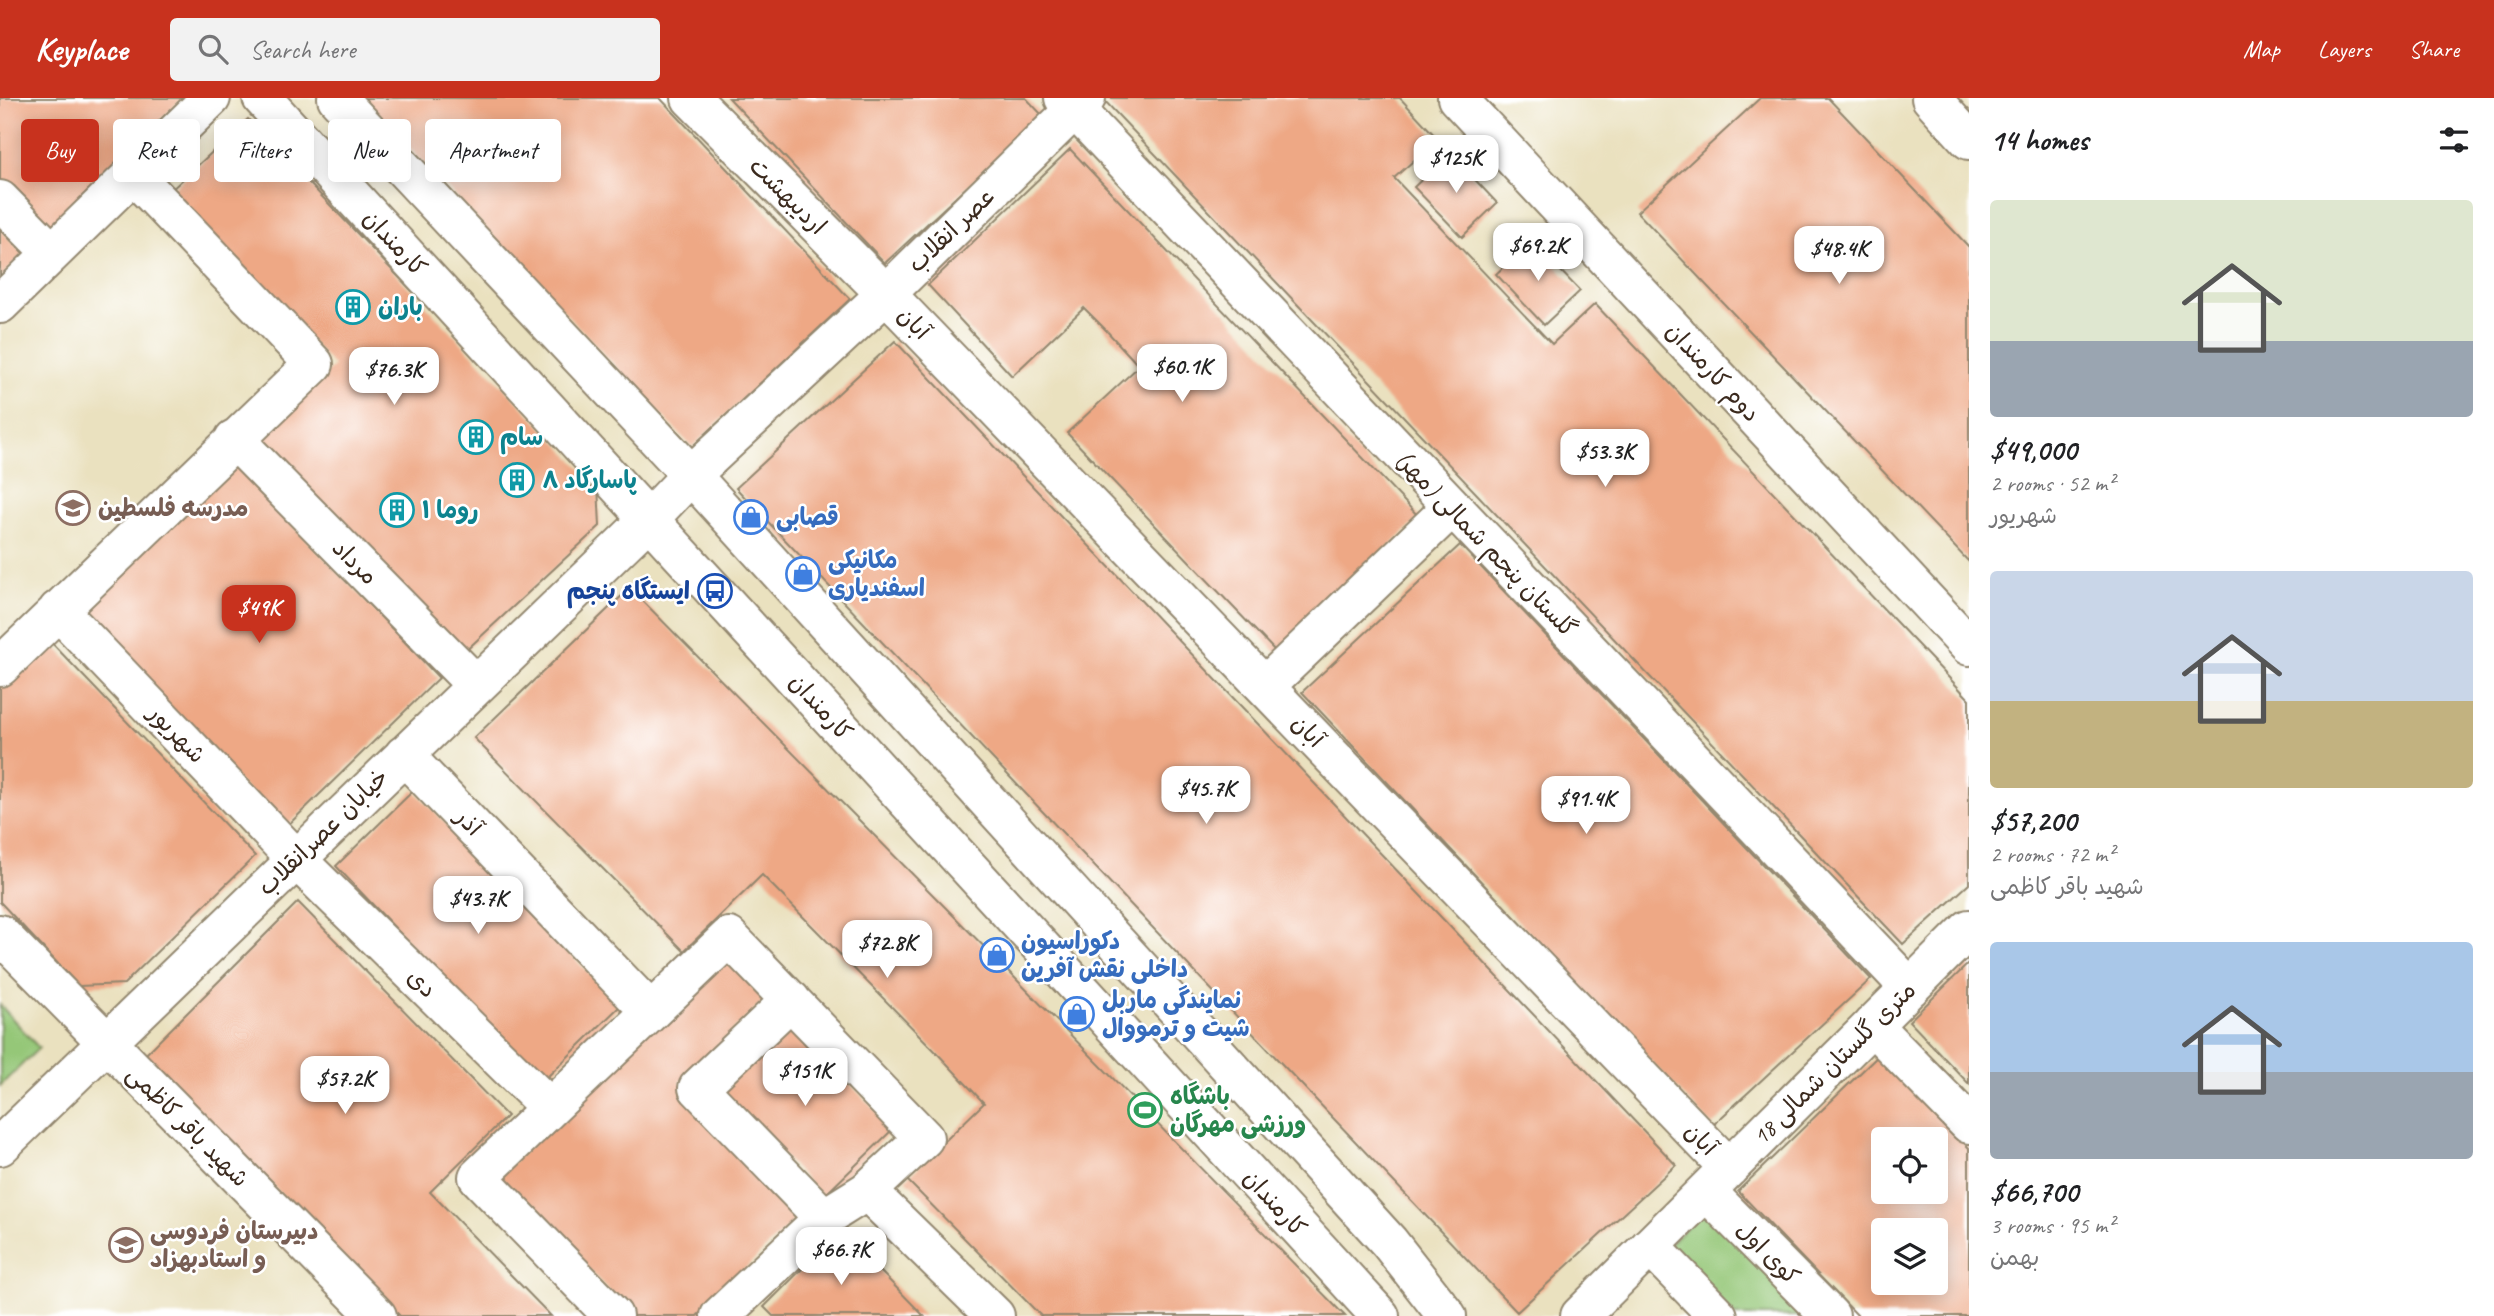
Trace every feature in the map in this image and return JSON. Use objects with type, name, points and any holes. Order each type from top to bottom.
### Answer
[{"type":"street","points":[[189,119],[211,98]]},
{"type":"street","name":"کارمندان","points":[[262,98],[1380,1316]]},
{"type":"street","points":[[337,98],[691,475],[1380,1232],[1447,1316]]},
{"type":"street","name":"اردیبهشت","points":[[691,98],[886,294]]},
{"type":"street","name":"دوم کارمندان","points":[[1458,98],[1969,646]]},
{"type":"street","points":[[1931,98],[1969,140]]},
{"type":"street","name":"عصر انقلاب","points":[[648,520],[691,475],[886,294],[1075,102]]},
{"type":"street","name":"گلستان پنجم شمالی (مهر)","points":[[1075,102],[1451,508],[1910,988]]},
{"type":"street","points":[[0,304],[125,182]]},
{"type":"street","points":[[0,667],[314,364],[141,182]]},
{"type":"street","points":[[0,200],[52,253]]},
{"type":"street","name":"آبان","points":[[886,294],[1265,686],[1717,1180]]},
{"type":"street","name":"مرداد","points":[[234,439],[476,685]]},
{"type":"street","points":[[1265,686],[1451,508]]},
{"type":"street","name":"خیابان عصرانقلاب","points":[[0,1146],[648,520]]},
{"type":"street","name":"شهریور","points":[[58,610],[296,859]]},
{"type":"street","name":"آذر","points":[[404,755],[650,1011]]},
{"type":"street","name":"دی","points":[[296,859],[549,1107]]},
{"type":"street","name":"18 متری گلستان شمالی","points":[[1580,1316],[1969,929]]},
{"type":"street","name":"شهید باقر کاظمی","points":[[0,934],[377,1316]]},
{"type":"street","points":[[613,1316],[478,1177],[729,937],[924,1139],[867,1191],[824,1218],[729,1313]]},
{"type":"street","points":[[791,1000],[698,1088],[824,1218]]},
{"type":"street","points":[[1872,1025],[1969,1124]]},
{"type":"street","name":"کوی اول","points":[[1717,1180],[1830,1316]]},
{"type":"street","points":[[867,1191],[995,1316]]},
{"type":"street","points":[[1650,1246],[1718,1316]]},
{"type":"green space","points":[[0,1005],[39,1048],[0,1086]]},
{"type":"green space","points":[[1710,1204],[1819,1316],[1729,1316],[1664,1249]]},
{"type":"building","points":[[0,98],[183,98],[162,119],[113,119],[113,166],[99,180],[99,119],[21,119],[21,182],[97,182],[48,230],[0,180]]},
{"type":"building","points":[[362,98],[660,98],[850,299],[692,447],[441,182],[561,182],[561,119],[425,119],[425,165],[411,150],[411,119],[382,119]]},
{"type":"building","points":[[729,98],[1026,98],[1043,116],[885,263]]},
{"type":"building","points":[[1102,98],[1400,98],[1438,139],[1394,178],[1552,344],[1595,304],[1969,699],[1969,884],[1903,944]]},
{"type":"building","points":[[1760,98],[1828,98],[1969,247],[1969,562],[1637,212]]},
{"type":"building","points":[[1070,149],[1420,518],[1277,653],[1067,433],[1139,366],[1104,328],[1084,308],[1012,376],[928,285]]},
{"type":"building","points":[[214,150],[214,182],[308,182],[598,486],[600,526],[461,655],[255,439],[334,366],[169,192],[180,182],[200,182],[200,163]]},
{"type":"building","points":[[1450,153],[1497,203],[1462,237],[1414,187]]},
{"type":"building","points":[[0,229],[24,254],[0,278]]},
{"type":"building","points":[[1532,241],[1580,291],[1544,325],[1496,274]]},
{"type":"building","points":[[895,341],[1676,1165],[1517,1312],[736,488]]},
{"type":"building","points":[[233,462],[439,678],[284,829],[78,612]]},
{"type":"building","points":[[1460,545],[1871,979],[1712,1126],[1302,692]]},
{"type":"building","points":[[630,588],[1345,1316],[1041,1316],[906,1179],[984,1103],[935,1051],[762,875],[684,951],[474,738]]},
{"type":"building","points":[[49,640],[255,856],[124,984],[79,986],[0,902],[0,687]]},
{"type":"building","points":[[414,790],[620,1006],[542,1082],[336,866]]},
{"type":"building","points":[[298,902],[507,1116],[430,1192],[551,1316],[400,1316],[145,1055]]},
{"type":"building","points":[[723,956],[765,1000],[680,1082],[804,1211],[697,1316],[633,1316],[499,1176]]},
{"type":"building","points":[[1969,963],[1969,1084],[1909,1021]]},
{"type":"building","points":[[788,1019],[893,1129],[823,1197],[717,1088]]},
{"type":"building","points":[[1880,1054],[1969,1148],[1969,1316],[1858,1316],[1738,1191]]},
{"type":"building","points":[[841,1230],[924,1316],[773,1316],[764,1307]]},
{"type":"place","name":"باران","points":[[353,307]]},
{"type":"place","name":"سام","points":[[476,437]]},
{"type":"place","name":"پاسارگاد ۸","points":[[517,480]]},
{"type":"place","name":"مدرسه فلسطین","points":[[73,508]]},
{"type":"place","name":"روما ۱","points":[[397,510]]},
{"type":"place","name":"قصابی","points":[[751,517]]},
{"type":"place","name":"مکانیکی اسفندیاری","points":[[803,574]]},
{"type":"place","name":"ایستگاه پنجم","points":[[715,591]]},
{"type":"place","name":"دکوراسیون داخلی نقش آفرین","points":[[997,955]]},
{"type":"place","name":"نمایندگی ماربل شیت و ترمووال","points":[[1077,1014]]},
{"type":"place","name":"باشگاه ورزشی مهرگان","points":[[1145,1110]]},
{"type":"place","name":"دبیرستان فردوسی و استادبهزاد","points":[[126,1245]]}]
